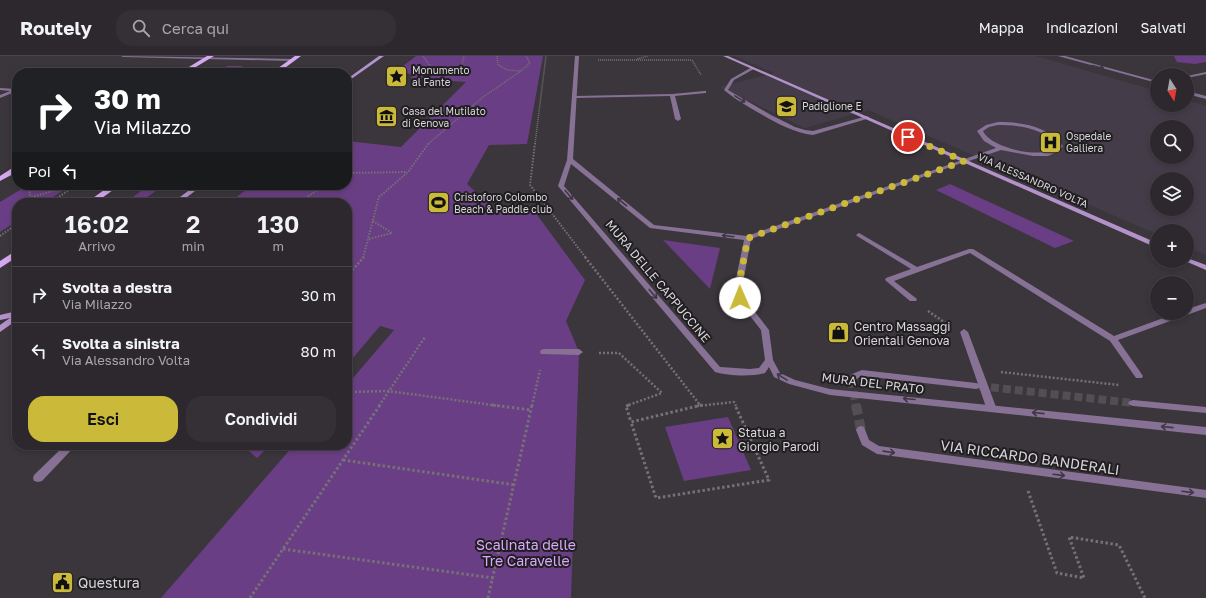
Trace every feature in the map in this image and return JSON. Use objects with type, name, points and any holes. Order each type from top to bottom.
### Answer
[{"type":"main road","points":[[281,68],[298,56]]},
{"type":"main road","points":[[190,68],[209,57]]},
{"type":"main road","points":[[0,179],[12,172]]},
{"type":"main road","points":[[97,198],[109,190]]},
{"type":"main road","points":[[0,265],[12,257]]},
{"type":"street","points":[[123,56],[292,60]]},
{"type":"street","points":[[352,77],[382,56]]},
{"type":"street","name":"MURA DELLE CAPPUCCINE","points":[[577,56],[570,160],[561,186],[718,370],[750,372],[762,371],[769,360]]},
{"type":"street","name":"VIA ALESSANDRO VOLTA","points":[[725,56],[1150,243]]},
{"type":"street","points":[[1060,56],[1150,80]]},
{"type":"street","points":[[752,68],[737,76],[726,87],[726,90],[764,114],[804,133],[867,118]]},
{"type":"street","points":[[1194,76],[1206,73]]},
{"type":"street","points":[[0,89],[12,90]]},
{"type":"street","points":[[0,97],[12,92]]},
{"type":"street","points":[[575,97],[672,95],[704,92]]},
{"type":"street","points":[[1194,94],[1206,98]]},
{"type":"street","points":[[672,95],[678,120]]},
{"type":"street","points":[[748,238],[1001,148],[1028,154],[1048,154],[1057,150],[1060,146],[1058,140],[1036,128],[1006,123],[984,126],[980,131],[981,136],[1001,148]]},
{"type":"street","name":"MURA DELLE CAPPUCCINE","points":[[570,160],[652,226],[748,238]]},
{"type":"street","points":[[182,198],[193,190]]},
{"type":"street","points":[[859,235],[917,270]]},
{"type":"street","name":"MURA DEL PRATO","points":[[748,238],[738,288],[740,298],[765,330],[769,360],[777,375],[792,382],[830,392],[991,407],[1206,431]]},
{"type":"street","points":[[913,299],[890,280],[971,250],[1113,339],[1140,376]]},
{"type":"street","points":[[1194,263],[1206,268]]},
{"type":"street","points":[[1194,310],[1206,305]]},
{"type":"street","points":[[0,318],[12,316]]},
{"type":"street","points":[[0,329],[12,319]]},
{"type":"street","points":[[1113,339],[1166,320]]},
{"type":"street","points":[[964,332],[991,407]]},
{"type":"street","points":[[544,352],[579,352]]},
{"type":"street","points":[[851,380],[855,376],[862,373],[976,386]]},
{"type":"street","points":[[1134,403],[1206,410]]},
{"type":"street","name":"VIA RICCARDO BANDERALI","points":[[861,430],[865,442],[877,450],[1206,494]]},
{"type":"street","points":[[38,478],[66,450]]},
{"type":"path","points":[[423,56],[431,69],[440,73],[454,72],[462,69],[464,56]]},
{"type":"path","points":[[497,56],[498,65],[507,70],[521,71]]},
{"type":"path","points":[[352,270],[364,257],[379,197],[408,172],[427,145],[482,97],[521,71],[530,63],[526,56]]},
{"type":"path","points":[[632,60],[648,56]]},
{"type":"path","points":[[598,60],[692,60],[700,73],[706,90],[704,92]]},
{"type":"path","points":[[352,173],[408,172]]},
{"type":"path","points":[[31,190],[29,194],[32,196],[51,190]]},
{"type":"path","points":[[57,198],[69,190]]},
{"type":"path","points":[[306,198],[318,190]]},
{"type":"path","points":[[368,239],[392,233],[373,221]]},
{"type":"path","points":[[0,236],[12,228]]},
{"type":"path","points":[[352,446],[425,337]]},
{"type":"path","points":[[488,598],[515,485],[544,352]]},
{"type":"path","points":[[579,352],[619,353],[662,393],[626,406],[631,422],[656,498],[769,480],[734,402],[700,405],[631,422]]},
{"type":"path","points":[[1004,372],[1121,385]]},
{"type":"path","points":[[352,392],[388,391],[531,410]]},
{"type":"path","points":[[250,598],[350,450]]},
{"type":"path","points":[[343,460],[515,485]]},
{"type":"path","points":[[1021,470],[1057,573],[1084,578],[1069,537],[1119,545],[1145,598]]},
{"type":"path","points":[[283,549],[493,578]]},
{"type":"shaded area","name":"Ospedale Galliera","points":[[734,56],[1036,56],[1150,89],[1150,112],[1194,112],[1194,102],[1206,106],[1206,255],[1194,250],[1194,224],[1150,224],[1150,231],[868,110],[805,128],[720,87],[774,73]]},
{"type":"green space","name":"Scalinata delle Tre Caravelle","points":[[416,56],[543,56],[527,144],[489,145],[467,184],[492,207],[510,213],[532,208],[585,280],[566,321],[579,352],[571,598],[161,598],[290,450],[352,450],[352,379],[394,330],[380,326],[352,359],[352,198],[235,198],[246,190],[352,190],[352,142],[401,147],[466,82],[411,78],[414,74],[394,73]]},
{"type":"green space","points":[[1174,56],[1206,56],[1206,62],[1195,64],[1177,62]]},
{"type":"green space","points":[[228,66],[241,66],[245,68],[223,68]]},
{"type":"green space","points":[[950,184],[1074,241],[1055,248],[936,190]]},
{"type":"green space","points":[[20,190],[64,190],[52,198],[12,198],[12,224],[0,232],[0,202]]},
{"type":"green space","points":[[142,190],[158,190],[146,198],[132,198]]},
{"type":"green space","points":[[663,240],[720,248],[710,289]]},
{"type":"green space","points":[[728,417],[751,470],[684,481],[665,427]]},
{"type":"green space","points":[[248,450],[265,450],[257,458]]},
{"type":"tunnel","points":[[851,380],[856,406]]},
{"type":"tunnel","points":[[979,386],[1133,403]]},
{"type":"tunnel","points":[[856,405],[861,430]]},
{"type":"place","name":"Monumento al Fante","points":[[397,76]]},
{"type":"place","name":"Padiglione E","points":[[787,106]]},
{"type":"place","name":"Casa del Mutilato di Genova","points":[[386,117]]},
{"type":"place","name":"Ospedale Galliera","points":[[1050,142]]},
{"type":"place","name":"Cristoforo Colombo Beach & Paddle club","points":[[439,203]]},
{"type":"place","name":"Centro Massaggi Orientali Genova","points":[[838,333]]},
{"type":"place","name":"Statua a Giorgio Parodi","points":[[723,439]]},
{"type":"place","name":"Questura","points":[[62,582]]},
{"type":"route","points":[[740,298],[738,288],[748,238],[964,161],[908,137]]}]
